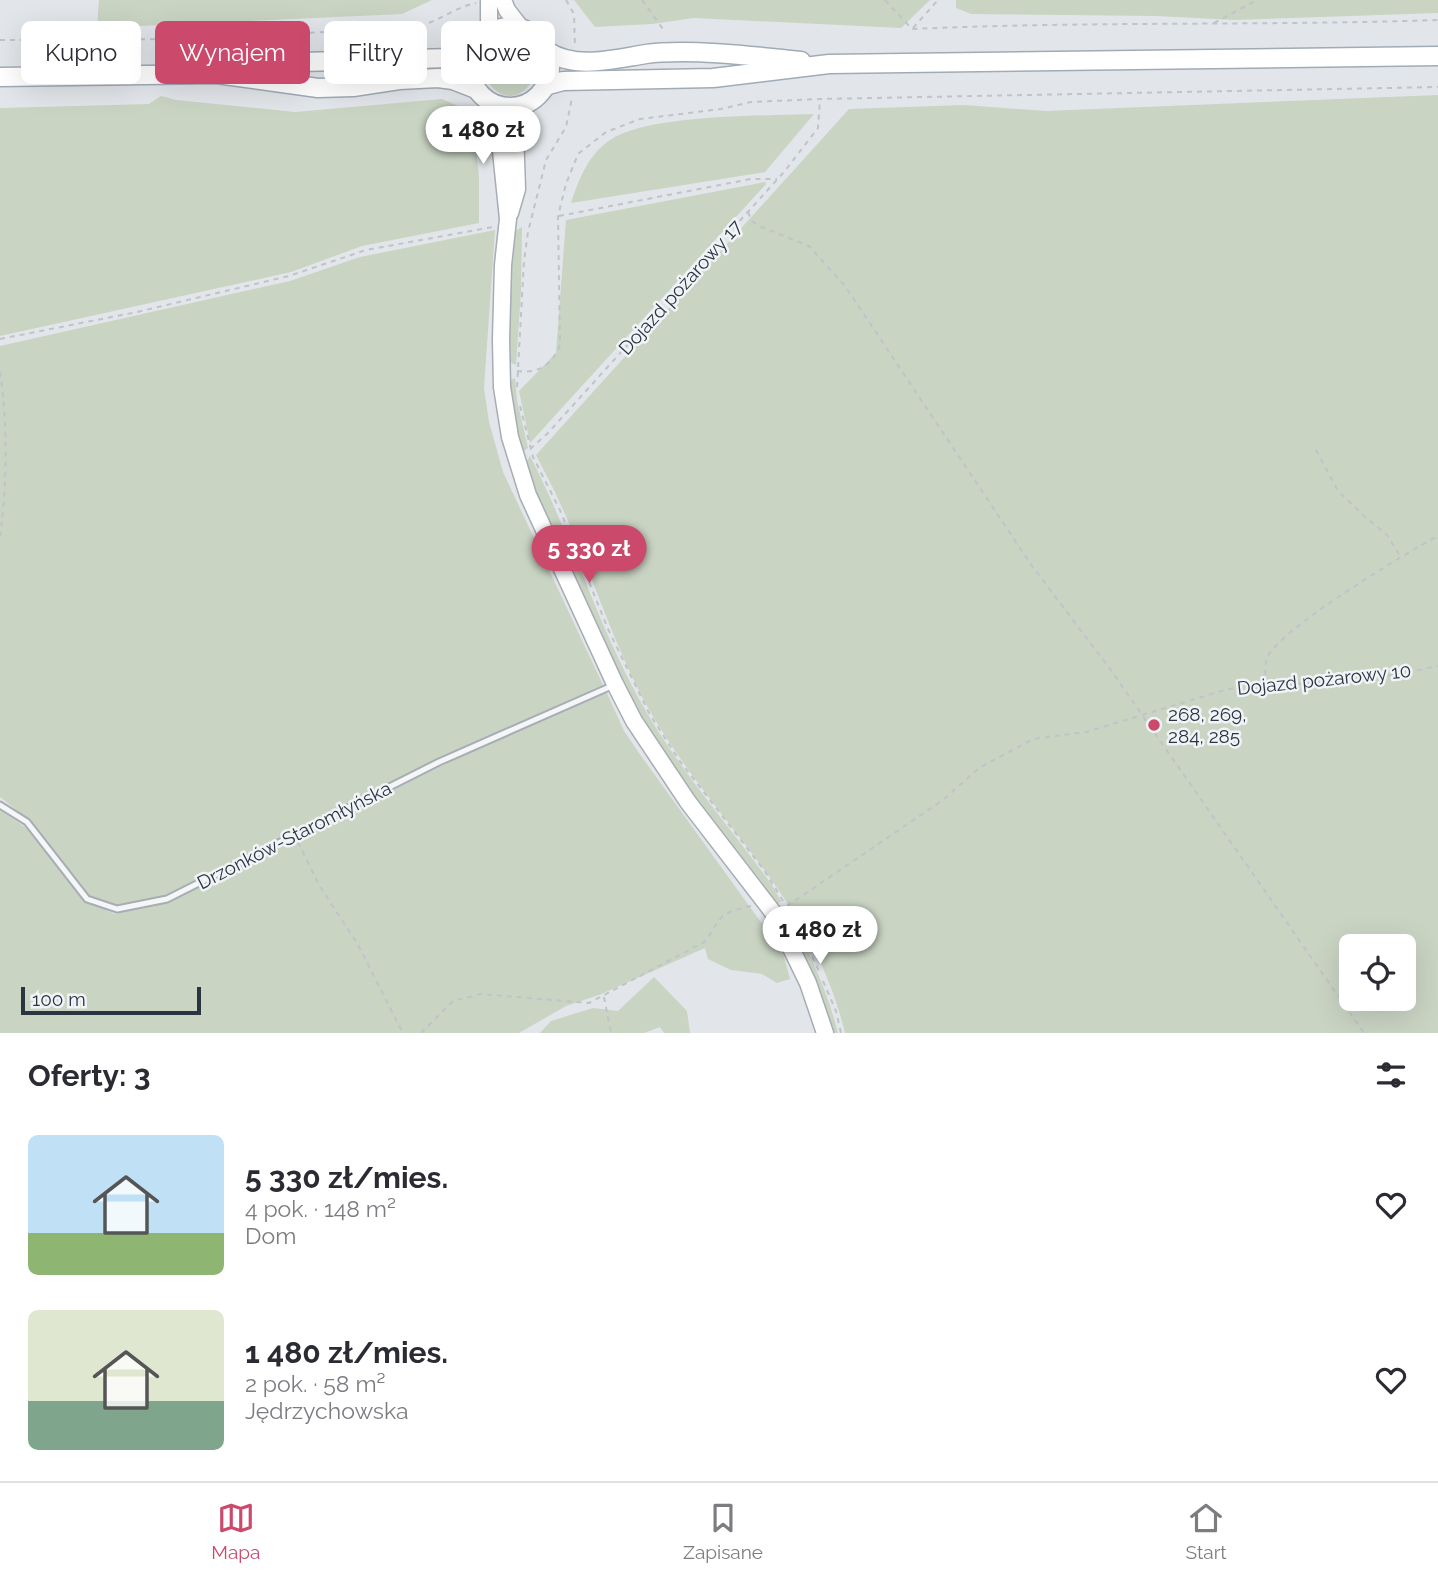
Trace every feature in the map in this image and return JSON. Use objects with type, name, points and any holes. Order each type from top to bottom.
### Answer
[{"type":"main road","points":[[489,0],[489,21]]},
{"type":"main road","points":[[503,0],[516,21]]},
{"type":"main road","points":[[555,55],[599,62],[646,54],[697,52],[829,64]]},
{"type":"main road","points":[[289,84],[318,88],[353,87],[399,79],[438,78],[464,83],[501,107],[520,106],[539,95],[545,86],[552,83],[713,78],[829,64],[1438,56]]},
{"type":"main road","points":[[310,62],[441,58]]},
{"type":"main road","points":[[0,77],[155,75]]},
{"type":"main road","points":[[474,84],[476,89]]},
{"type":"main road","points":[[491,103],[498,122],[508,222]]},
{"type":"main road","points":[[520,106],[515,130],[517,189],[508,222],[503,265],[509,370],[505,413],[516,461],[542,528],[634,721],[688,802],[776,908],[825,1033]]},
{"type":"lane","name":"Drzonków-Staromłyńska","points":[[0,806],[27,822],[88,899],[117,909],[167,899],[439,762],[615,684]]},
{"type":"path","points":[[0,40],[200,39],[414,27],[431,24],[454,10],[489,0]]},
{"type":"path","points":[[566,0],[573,14],[576,30],[574,60]]},
{"type":"path","points":[[642,0],[663,29]]},
{"type":"path","points":[[885,0],[912,29],[1012,24],[1438,20]]},
{"type":"path","points":[[912,29],[938,0]]},
{"type":"path","points":[[1213,23],[1257,0]]},
{"type":"path","points":[[517,388],[509,370],[530,222],[546,160],[569,118],[573,82]]},
{"type":"path","points":[[509,370],[530,373],[543,368],[554,359],[560,345],[558,216],[566,184],[578,154],[606,132],[640,119],[720,109],[751,102],[820,99],[1438,87]]},
{"type":"path","name":"Dojazd pożarowy 17","points":[[516,461],[547,434],[778,179],[818,128],[820,99]]},
{"type":"path","points":[[558,216],[751,179],[778,179]]},
{"type":"path","points":[[748,212],[752,221],[760,226],[809,246],[845,286],[1032,566],[1142,716],[1364,1033]]},
{"type":"path","points":[[0,339],[137,312],[289,276],[366,250],[508,222]]},
{"type":"path","points":[[0,372],[5,437],[0,538]]},
{"type":"path","points":[[519,398],[530,449],[560,510],[608,629],[649,713],[679,760],[764,870],[776,908],[815,962],[836,1011],[841,1033]]},
{"type":"path","points":[[1316,450],[1338,491],[1387,535],[1401,556]]},
{"type":"path","points":[[1265,686],[1267,659],[1286,636],[1407,552],[1438,536]]},
{"type":"path","name":"Dojazd pożarowy 10","points":[[421,1033],[453,1001],[481,994],[589,1003],[604,996],[704,942],[714,932],[720,918],[738,909],[776,908],[943,800],[979,768],[1033,740],[1086,732],[1228,688],[1348,680],[1438,666]]},
{"type":"path","points":[[294,835],[319,885],[357,943],[403,1033]]},
{"type":"path","points":[[604,996],[611,1033]]},
{"type":"green space","points":[[99,0],[432,0],[402,14],[250,21],[155,21],[155,25],[141,26],[141,21],[98,21]]},
{"type":"green space","points":[[574,0],[930,0],[901,28],[694,18],[652,24],[595,27]]},
{"type":"green space","points":[[956,0],[1438,0],[1438,13],[1235,20],[1156,16],[971,14],[956,8]]},
{"type":"green space","points":[[530,84],[524,91],[512,96],[498,92],[490,85]]},
{"type":"green space","points":[[1438,95],[1438,1033],[845,1033],[830,985],[810,942],[787,903],[677,754],[637,688],[572,529],[536,455],[849,109],[964,105],[1046,111]]},
{"type":"green space","points":[[161,96],[176,100],[295,112],[442,99],[472,112],[479,177],[479,223],[362,246],[291,272],[0,336],[0,108],[149,104]]},
{"type":"green space","points":[[814,114],[765,172],[571,203],[590,160],[610,140],[628,132],[651,125],[708,118]]},
{"type":"green space","points":[[765,182],[530,443],[519,391],[556,353],[566,220]]},
{"type":"green space","points":[[522,227],[516,365],[507,361],[512,238],[514,232]]},
{"type":"green space","points":[[495,230],[484,388],[489,422],[503,472],[603,685],[439,758],[166,895],[116,906],[90,896],[30,821],[0,797],[0,346],[290,281],[360,257]]},
{"type":"green space","points":[[515,378],[528,448],[524,451],[520,449],[508,381]]},
{"type":"green space","points":[[530,456],[639,699],[685,771],[772,885],[781,901],[777,905],[692,799],[651,737],[600,637],[553,535],[524,466]]},
{"type":"green space","points":[[606,691],[624,731],[639,753],[760,921],[780,942],[790,979],[777,983],[762,974],[731,970],[708,959],[705,948],[599,995],[566,1006],[519,1033],[0,1033],[0,810],[25,827],[86,901],[115,914],[168,902],[443,765]]},
{"type":"green space","points":[[787,912],[817,971],[838,1033],[830,1033],[787,922]]},
{"type":"green space","points":[[654,977],[687,1011],[690,1033],[664,1033],[660,1027],[644,1033],[540,1033],[551,1021],[593,1008],[618,1011]]},
{"type":"place","name":"268, 269, 284, 285","points":[[1154,725]]}]
